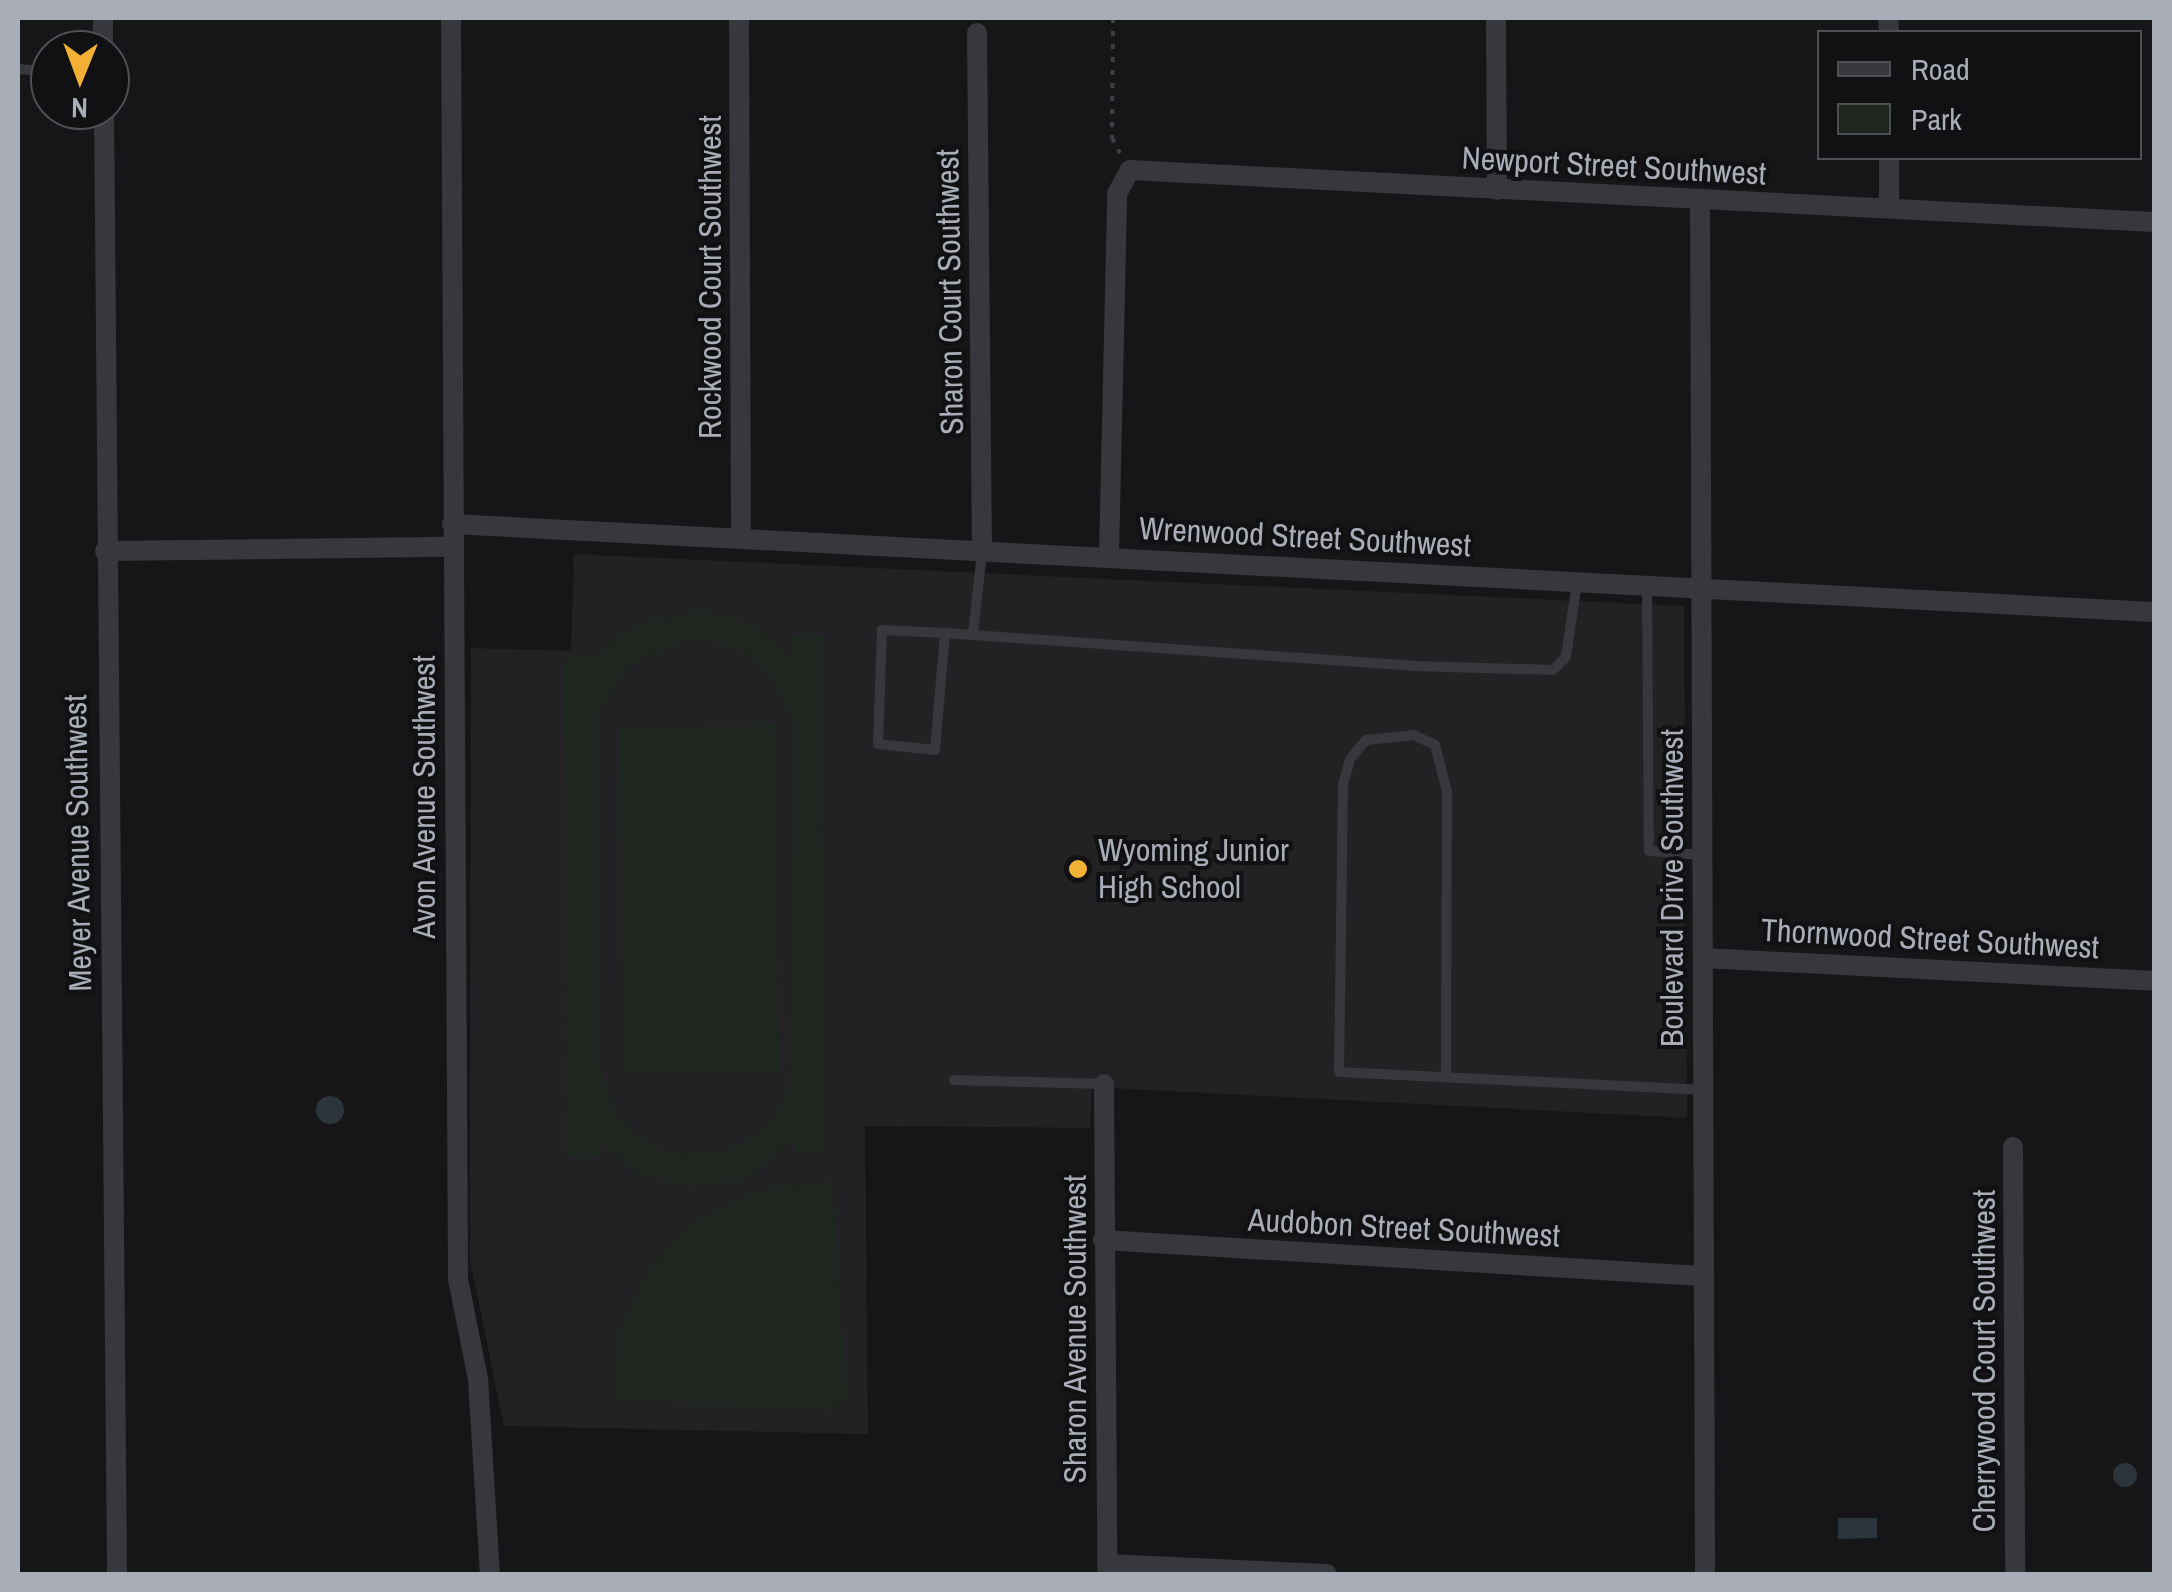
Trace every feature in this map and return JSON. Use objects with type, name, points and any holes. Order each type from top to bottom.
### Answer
[{"type":"street","name":"Avon Avenue Southwest","points":[[451,18],[458,1278],[478,1379],[490,1574]]},
{"type":"street","name":"Rockwood Court Southwest","points":[[739,18],[741,536]]},
{"type":"street","points":[[1496,18],[1497,190]]},
{"type":"street","name":"Sharon Court Southwest","points":[[978,33],[982,550]]},
{"type":"street","name":"Meyer Avenue Southwest","points":[[104,130],[105,551],[118,1574]]},
{"type":"street","points":[[1889,160],[1889,208]]},
{"type":"street","name":"Newport Street Southwest","points":[[1130,170],[2154,222]]},
{"type":"street","points":[[1109,556],[1117,194],[1130,170]]},
{"type":"street","name":"Boulevard Drive Southwest","points":[[1700,201],[1705,1574]]},
{"type":"street","name":"Wrenwood Street Southwest","points":[[452,524],[2154,612]]},
{"type":"street","points":[[105,551],[452,547]]},
{"type":"street","name":"Thornwood Street Southwest","points":[[1704,958],[2154,981]]},
{"type":"street","name":"Sharon Avenue Southwest","points":[[1104,1084],[1107,1569]]},
{"type":"street","name":"Cherrywood Court Southwest","points":[[2013,1148],[2015,1574]]},
{"type":"street","name":"Audobon Street Southwest","points":[[1103,1240],[1701,1276]]},
{"type":"street","points":[[1107,1569],[1327,1574]]},
{"type":"lane","points":[[973,635],[982,550]]},
{"type":"lane","points":[[945,633],[934,750],[878,744],[882,630],[945,633],[1553,670],[1566,656],[1577,582]]},
{"type":"lane","points":[[1647,586],[1650,851],[1702,855]]},
{"type":"lane","points":[[1446,1076],[1448,792],[1435,746],[1414,736],[1366,740],[1350,760],[1343,785],[1339,1072],[1702,1090]]},
{"type":"lane","points":[[954,1080],[1104,1084]]},
{"type":"path","points":[[1112,18],[1112,138],[1130,170]]},
{"type":"shaded area","name":"Wyoming Junior High School","points":[[574,554],[1684,606],[1687,1118],[1092,1087],[1090,1128],[865,1126],[868,1434],[504,1426],[470,1260],[471,648],[571,651]]},
{"type":"shaded area","points":[[330,1096],[340,1100],[344,1110],[340,1120],[330,1124],[320,1120],[316,1110],[320,1100]]},
{"type":"shaded area","points":[[2125,1463],[2137,1475],[2125,1487],[2113,1475]]},
{"type":"shaded area","points":[[1838,1518],[1877,1518],[1877,1538],[1838,1539]]},
{"type":"green space","points":[[703,610],[756,626],[791,657],[792,635],[822,636],[824,1154],[794,1153],[793,1141],[745,1179],[691,1188],[638,1173],[600,1144],[598,1156],[566,1156],[564,658],[597,657],[616,636],[647,621]],"holes":[[[684,641],[714,642],[745,653],[768,672],[794,724],[789,1090],[775,1117],[752,1139],[723,1152],[691,1154],[660,1149],[634,1133],[614,1112],[597,1057],[598,712],[628,665]]]},
{"type":"green space","points":[[776,724],[779,1073],[623,1073],[620,727]]},
{"type":"green space","points":[[832,1180],[847,1398],[833,1411],[614,1400],[618,1333],[646,1274],[666,1249],[692,1224],[753,1191]]},
{"type":"place","name":"Wyoming Junior High School","points":[[1078,869]]}]
